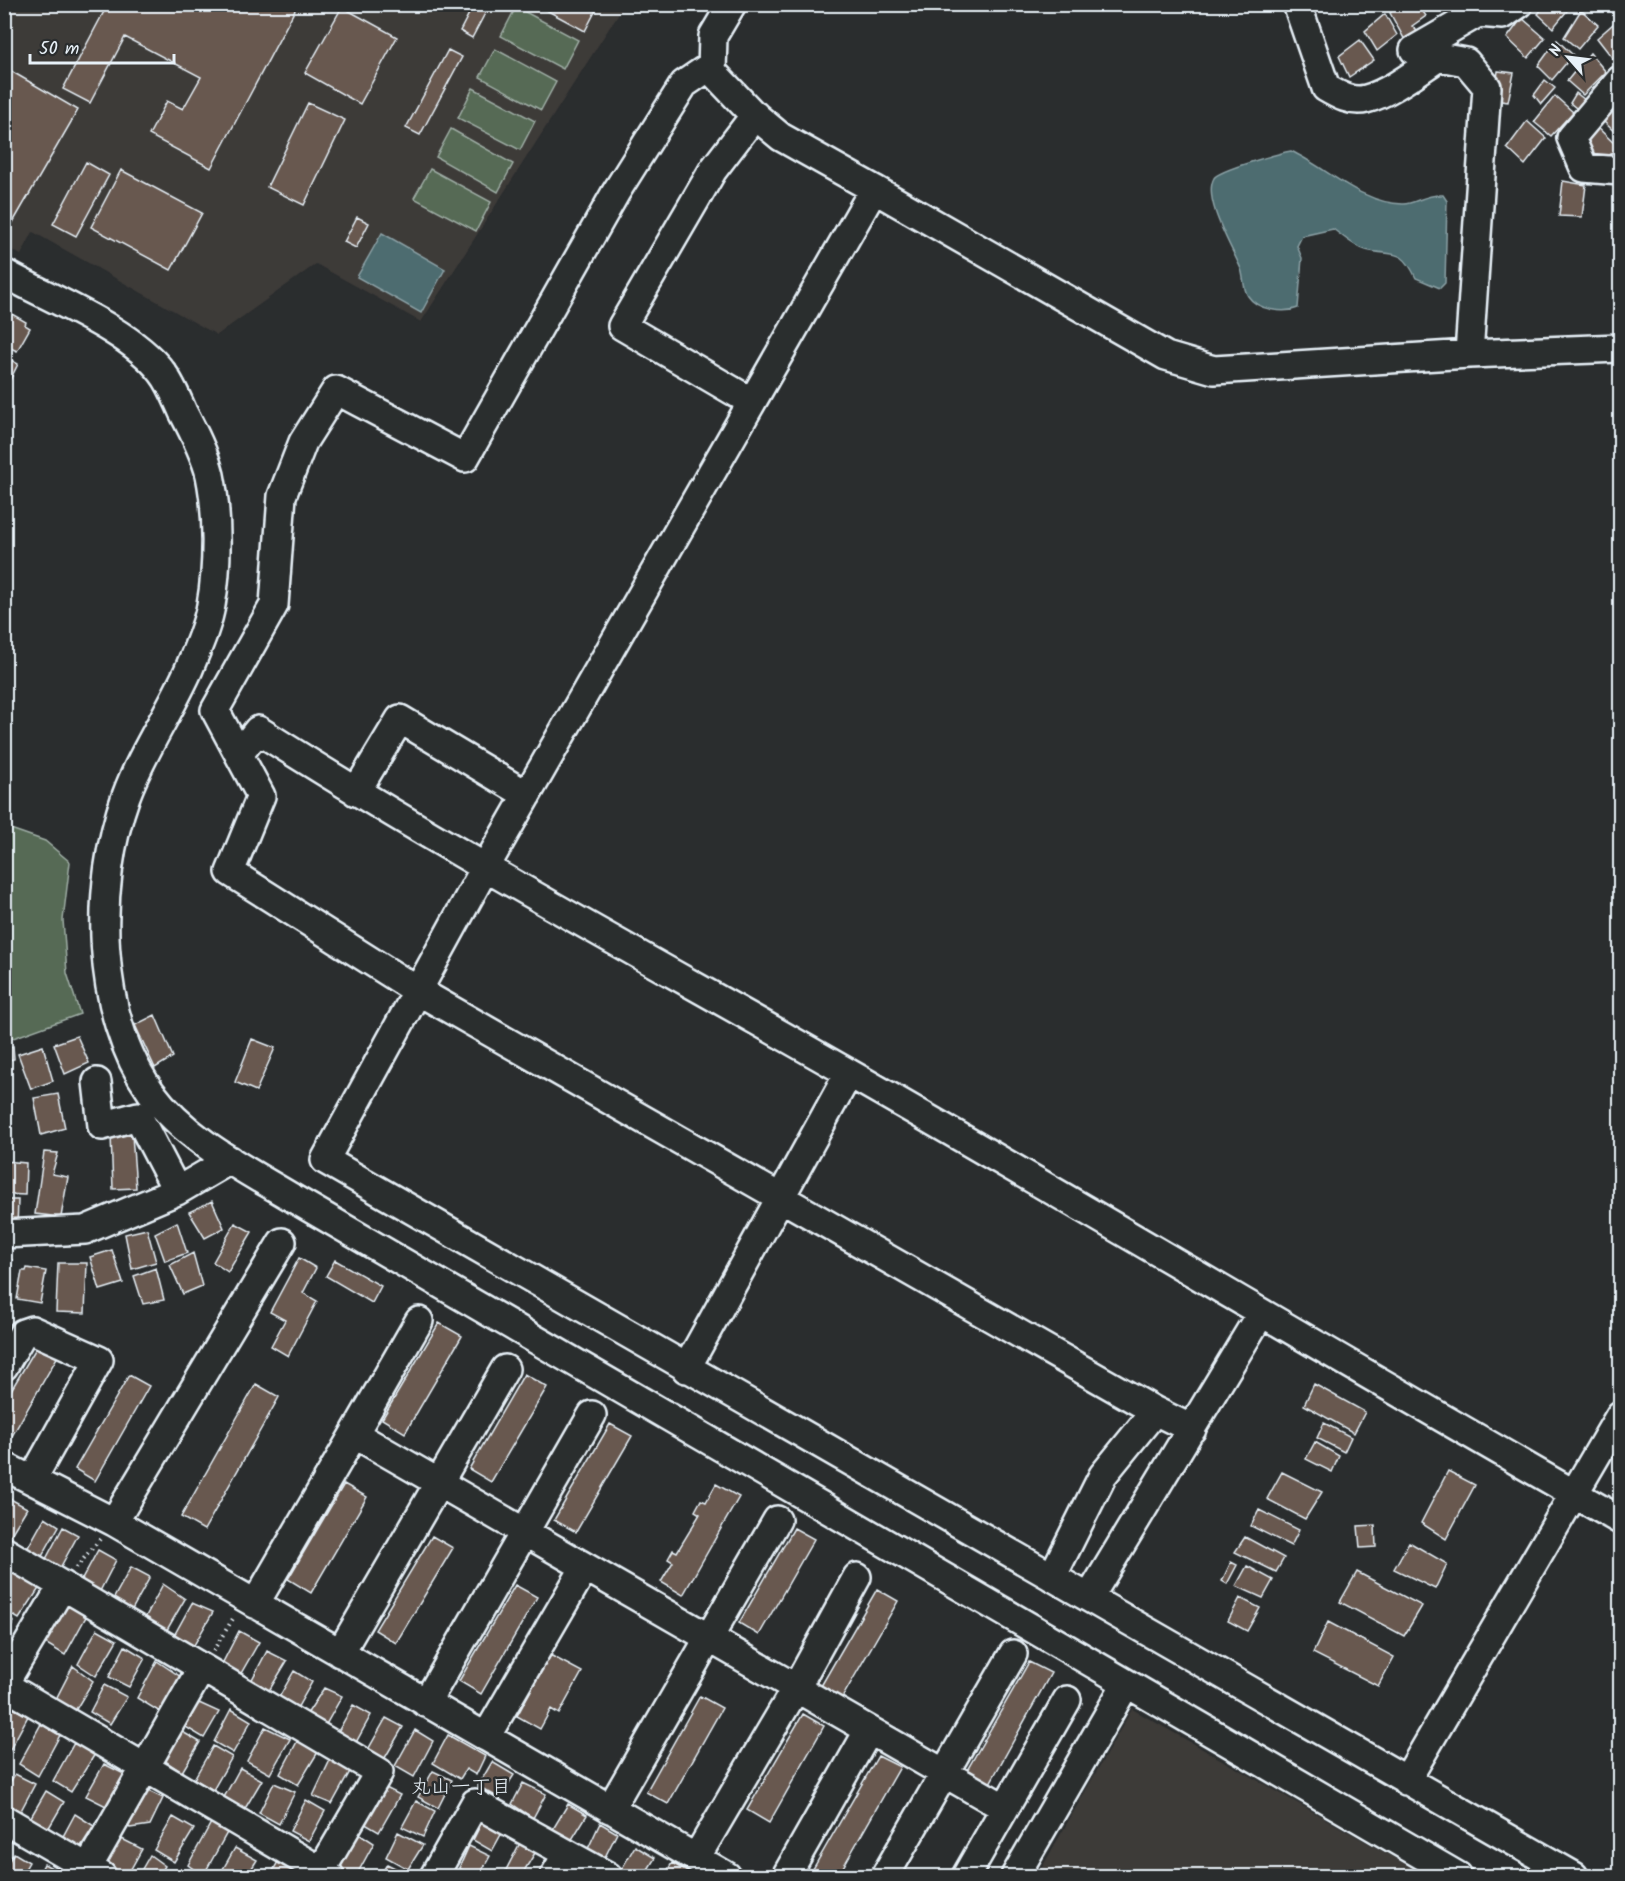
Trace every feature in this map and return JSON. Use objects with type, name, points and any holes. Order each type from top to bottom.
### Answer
[{"type":"street","points":[[732,4],[713,36],[712,71],[781,137],[1166,356],[1214,370],[1469,354],[1620,348]]},
{"type":"street","points":[[1298,4],[1326,88],[1344,98],[1365,99],[1404,80],[1439,57],[1466,62],[1487,87],[1480,223],[1469,354]]},
{"type":"street","points":[[1414,50],[1478,13],[1503,15],[1519,4]]},
{"type":"street","points":[[712,65],[684,84],[616,192],[465,458],[336,390],[303,442],[282,496],[274,605],[215,710],[261,796],[230,872],[418,991],[1155,1411],[1192,1429]]},
{"type":"street","points":[[1620,80],[1570,138],[1584,168],[1620,171]]},
{"type":"street","points":[[752,402],[622,326],[713,170],[755,114]]},
{"type":"street","points":[[874,189],[485,868],[325,1160],[1574,1876]]},
{"type":"street","points":[[6,277],[134,343],[164,373],[210,474],[216,552],[211,607],[189,669],[126,796],[110,856],[104,904],[106,961],[118,1016],[132,1054],[151,1091],[180,1123],[230,1160],[1458,1876]]},
{"type":"street","points":[[356,792],[400,719],[528,795]]},
{"type":"street","points":[[239,754],[258,730],[356,792],[485,868],[849,1073],[1620,1520]]},
{"type":"street","points":[[686,1368],[849,1073]]},
{"type":"street","points":[[98,1082],[102,1125],[138,1116],[177,1191]]},
{"type":"street","points":[[4,1234],[85,1230],[177,1191],[230,1160]]},
{"type":"street","points":[[114,1522],[282,1242]]},
{"type":"street","points":[[1089,1598],[1261,1313]]},
{"type":"street","points":[[250,1601],[354,1434],[419,1321]]},
{"type":"street","points":[[4,1366],[23,1333],[32,1330],[99,1360],[32,1480]]},
{"type":"street","points":[[340,1653],[505,1369]]},
{"type":"street","points":[[1052,1577],[1103,1475],[1155,1411]]},
{"type":"street","points":[[426,1703],[592,1415]]},
{"type":"street","points":[[1406,1781],[1620,1415]]},
{"type":"street","points":[[354,1434],[1005,1808]]},
{"type":"street","points":[[4,1466],[114,1522],[727,1876]]},
{"type":"street","points":[[610,1809],[777,1520]]},
{"type":"street","points":[[4,1551],[63,1585],[201,1670],[379,1772],[323,1875],[4,1685],[63,1585]]},
{"type":"street","points":[[486,1737],[585,1567]]},
{"type":"street","points":[[696,1858],[796,1688],[857,1577]]},
{"type":"street","points":[[885,1876],[1013,1654]]},
{"type":"street","points":[[4,1819],[91,1874],[145,1768],[201,1670]]},
{"type":"street","points":[[1015,1876],[1126,1684]]},
{"type":"street","points":[[966,1876],[1067,1700]]},
{"type":"street","points":[[786,1876],[869,1730]]},
{"type":"street","points":[[434,1876],[475,1803],[560,1865],[608,1876]]},
{"type":"path","points":[[63,1585],[114,1522]]},
{"type":"path","points":[[201,1670],[250,1601]]},
{"type":"shaded area","points":[[4,5],[624,5],[421,322],[316,264],[217,335],[33,232],[21,255],[5,246]]},
{"type":"shaded area","points":[[1132,1709],[1426,1876],[1037,1876]]},
{"type":"green space","points":[[516,7],[578,40],[563,69],[501,36]]},
{"type":"green space","points":[[495,49],[556,82],[541,110],[480,77]]},
{"type":"green space","points":[[473,88],[535,121],[520,150],[458,118]]},
{"type":"green space","points":[[451,129],[513,164],[498,192],[436,157]]},
{"type":"green space","points":[[430,169],[491,202],[476,231],[414,198]]},
{"type":"green space","points":[[5,827],[45,841],[70,862],[63,920],[67,973],[80,1014],[5,1041]]},
{"type":"water","points":[[1291,151],[1373,198],[1408,204],[1431,196],[1443,195],[1447,201],[1445,283],[1440,288],[1416,278],[1401,257],[1362,249],[1333,229],[1302,236],[1297,246],[1302,258],[1298,308],[1286,311],[1271,310],[1252,301],[1246,293],[1241,269],[1215,211],[1211,187],[1214,178],[1218,175],[1263,158]]},
{"type":"water","points":[[382,233],[445,269],[421,313],[357,277]]},
{"type":"building","points":[[108,4],[298,4],[211,168],[149,135],[167,101],[183,109],[201,77],[125,37],[90,103],[63,89]]},
{"type":"building","points":[[474,4],[490,4],[472,38],[460,31]]},
{"type":"building","points":[[535,4],[590,4],[597,8],[585,31]]},
{"type":"building","points":[[1399,4],[1418,4],[1426,16],[1412,26],[1418,32],[1406,42],[1390,13]]},
{"type":"building","points":[[1546,4],[1570,4],[1571,6],[1553,28],[1538,14]]},
{"type":"building","points":[[342,7],[397,37],[360,104],[305,73]]},
{"type":"building","points":[[1581,10],[1598,25],[1578,49],[1564,37]]},
{"type":"building","points":[[1385,14],[1397,35],[1377,51],[1365,31]]},
{"type":"building","points":[[1522,18],[1545,38],[1528,58],[1507,38]]},
{"type":"building","points":[[1620,18],[1620,55],[1614,60],[1597,38]]},
{"type":"building","points":[[1360,40],[1374,60],[1349,77],[1339,56]]},
{"type":"building","points":[[1557,40],[1573,55],[1552,80],[1538,66]]},
{"type":"building","points":[[448,50],[462,57],[420,135],[406,128]]},
{"type":"building","points":[[1590,53],[1606,72],[1583,95],[1567,81]]},
{"type":"building","points":[[4,67],[78,110],[8,231],[4,229]]},
{"type":"building","points":[[1498,71],[1514,73],[1508,102],[1494,100]]},
{"type":"building","points":[[1545,80],[1555,88],[1541,104],[1534,95]]},
{"type":"building","points":[[1576,93],[1589,103],[1581,112],[1570,103]]},
{"type":"building","points":[[1555,96],[1573,112],[1551,136],[1534,122]]},
{"type":"building","points":[[1620,102],[1620,137],[1603,121]]},
{"type":"building","points":[[308,103],[345,120],[304,205],[267,187]]},
{"type":"building","points":[[1527,121],[1546,138],[1525,165],[1507,148]]},
{"type":"building","points":[[1596,126],[1618,147],[1600,165],[1582,145]]},
{"type":"building","points":[[86,162],[109,175],[76,236],[53,224]]},
{"type":"building","points":[[121,170],[202,213],[171,270],[91,227]]},
{"type":"building","points":[[1563,181],[1586,185],[1582,217],[1559,216]]},
{"type":"building","points":[[357,217],[369,223],[356,248],[344,242]]},
{"type":"building","points":[[10,313],[26,322],[25,325],[30,328],[17,351],[4,345],[4,324]]},
{"type":"building","points":[[4,356],[18,364],[8,384],[4,382]]},
{"type":"building","points":[[155,1015],[173,1057],[155,1068],[135,1025]]},
{"type":"building","points":[[77,1036],[89,1063],[65,1074],[54,1044]]},
{"type":"building","points":[[252,1039],[275,1048],[256,1091],[235,1082]]},
{"type":"building","points":[[13,1046],[14,1059],[4,1061],[4,1050]]},
{"type":"building","points":[[43,1046],[53,1081],[31,1089],[18,1054]]},
{"type":"building","points":[[58,1094],[65,1128],[41,1135],[34,1098]]},
{"type":"building","points":[[111,1135],[132,1135],[136,1188],[113,1189]]},
{"type":"building","points":[[44,1152],[58,1153],[52,1174],[68,1177],[61,1217],[35,1214]]},
{"type":"building","points":[[4,1161],[26,1163],[25,1195],[4,1194]]},
{"type":"building","points":[[4,1200],[18,1200],[17,1227],[4,1227]]},
{"type":"building","points":[[212,1201],[224,1228],[205,1238],[189,1212]]},
{"type":"building","points":[[177,1222],[187,1253],[165,1261],[155,1233]]},
{"type":"building","points":[[235,1223],[252,1232],[228,1272],[213,1262]]},
{"type":"building","points":[[147,1229],[156,1262],[132,1269],[125,1234]]},
{"type":"building","points":[[112,1250],[123,1283],[100,1290],[90,1257]]},
{"type":"building","points":[[193,1253],[202,1286],[183,1294],[170,1265]]},
{"type":"building","points":[[299,1258],[316,1268],[303,1293],[317,1301],[288,1356],[271,1346],[285,1320],[270,1312]]},
{"type":"building","points":[[4,1259],[12,1260],[4,1298]]},
{"type":"building","points":[[335,1260],[381,1286],[372,1303],[326,1276]]},
{"type":"building","points":[[58,1263],[87,1263],[85,1313],[56,1312]]},
{"type":"building","points":[[27,1268],[46,1271],[40,1303],[17,1299],[22,1271],[26,1271]]},
{"type":"building","points":[[156,1268],[164,1300],[143,1304],[134,1276]]},
{"type":"building","points":[[439,1323],[462,1336],[405,1433],[382,1419]]},
{"type":"building","points":[[39,1343],[59,1354],[8,1443],[4,1441],[4,1402]]},
{"type":"building","points":[[524,1374],[547,1387],[491,1482],[469,1469]]},
{"type":"building","points":[[129,1375],[149,1386],[95,1481],[75,1469]]},
{"type":"building","points":[[256,1384],[279,1397],[204,1530],[181,1517]]},
{"type":"building","points":[[1314,1384],[1365,1412],[1354,1433],[1304,1405]]},
{"type":"building","points":[[1324,1423],[1351,1437],[1344,1452],[1317,1438]]},
{"type":"building","points":[[610,1424],[632,1436],[576,1532],[554,1520]]},
{"type":"building","points":[[1315,1442],[1339,1456],[1332,1472],[1306,1459]]},
{"type":"building","points":[[1448,1471],[1475,1485],[1446,1539],[1421,1523]]},
{"type":"building","points":[[1282,1472],[1322,1492],[1305,1519],[1267,1499]]},
{"type":"building","points":[[344,1484],[367,1497],[311,1593],[288,1579]]},
{"type":"building","points":[[716,1484],[739,1497],[683,1595],[661,1582],[673,1562],[668,1559],[673,1550],[677,1552],[700,1514],[695,1511],[701,1500],[706,1502]]},
{"type":"building","points":[[5,1496],[27,1508],[7,1541],[4,1540]]},
{"type":"building","points":[[1259,1510],[1299,1530],[1291,1546],[1251,1526]]},
{"type":"building","points":[[45,1517],[59,1526],[41,1558],[26,1551]]},
{"type":"building","points":[[1375,1525],[1376,1547],[1360,1548],[1358,1526]]},
{"type":"building","points":[[63,1527],[78,1535],[60,1568],[46,1559]]},
{"type":"building","points":[[794,1528],[814,1539],[759,1635],[739,1623]]},
{"type":"building","points":[[432,1536],[453,1548],[396,1643],[375,1630]]},
{"type":"building","points":[[1245,1537],[1284,1558],[1276,1572],[1235,1552]]},
{"type":"building","points":[[1409,1542],[1447,1564],[1435,1589],[1394,1569]]},
{"type":"building","points":[[98,1550],[116,1560],[98,1595],[79,1585]]},
{"type":"building","points":[[1231,1562],[1237,1565],[1227,1584],[1222,1581]]},
{"type":"building","points":[[1247,1566],[1273,1580],[1263,1598],[1236,1586]]},
{"type":"building","points":[[131,1567],[150,1577],[129,1615],[110,1605]]},
{"type":"building","points":[[14,1571],[40,1587],[19,1619],[4,1610],[4,1589]]},
{"type":"building","points":[[1357,1572],[1422,1606],[1404,1636],[1340,1602]]},
{"type":"building","points":[[163,1584],[185,1599],[164,1635],[143,1622]]},
{"type":"building","points":[[515,1585],[537,1597],[481,1694],[459,1681]]},
{"type":"building","points":[[877,1589],[898,1601],[842,1698],[821,1686]]},
{"type":"building","points":[[1240,1598],[1260,1608],[1247,1631],[1228,1621]]},
{"type":"building","points":[[67,1602],[88,1613],[65,1655],[45,1643]]},
{"type":"building","points":[[192,1603],[213,1612],[190,1652],[171,1641]]},
{"type":"building","points":[[4,1617],[14,1622],[4,1639]]},
{"type":"building","points":[[1328,1622],[1394,1657],[1378,1686],[1313,1653]]},
{"type":"building","points":[[97,1629],[117,1640],[96,1676],[78,1664]]},
{"type":"building","points":[[239,1631],[259,1642],[240,1675],[222,1664]]},
{"type":"building","points":[[125,1646],[145,1658],[129,1687],[109,1677]]},
{"type":"building","points":[[267,1651],[287,1661],[267,1694],[249,1685]]},
{"type":"building","points":[[550,1655],[582,1672],[559,1714],[551,1709],[540,1729],[517,1716]]},
{"type":"building","points":[[157,1661],[181,1677],[160,1712],[137,1698]]},
{"type":"building","points":[[1029,1662],[1051,1673],[989,1785],[966,1772]]},
{"type":"building","points":[[73,1666],[93,1681],[75,1711],[56,1699]]},
{"type":"building","points":[[294,1671],[312,1682],[296,1710],[277,1701]]},
{"type":"building","points":[[104,1685],[127,1697],[110,1724],[90,1712]]},
{"type":"building","points":[[324,1688],[342,1696],[324,1728],[305,1717]]},
{"type":"building","points":[[700,1696],[722,1708],[668,1804],[646,1792]]},
{"type":"building","points":[[199,1703],[219,1712],[204,1738],[184,1726]]},
{"type":"building","points":[[7,1705],[28,1716],[7,1755],[4,1753],[4,1710]]},
{"type":"building","points":[[353,1705],[371,1715],[354,1746],[335,1737]]},
{"type":"building","points":[[231,1709],[251,1721],[233,1753],[214,1742]]},
{"type":"building","points":[[803,1714],[824,1726],[769,1823],[747,1810]]},
{"type":"building","points":[[386,1718],[403,1727],[382,1763],[365,1755]]},
{"type":"building","points":[[41,1724],[60,1735],[38,1776],[19,1764]]},
{"type":"building","points":[[265,1727],[290,1739],[270,1774],[247,1761]]},
{"type":"building","points":[[179,1730],[200,1742],[182,1772],[164,1760]]},
{"type":"building","points":[[415,1730],[433,1741],[414,1777],[395,1766]]},
{"type":"building","points":[[448,1735],[485,1756],[476,1775],[466,1769],[460,1779],[433,1763]]},
{"type":"building","points":[[300,1736],[321,1747],[298,1785],[280,1774]]},
{"type":"building","points":[[74,1743],[95,1754],[71,1792],[53,1781]]},
{"type":"building","points":[[213,1746],[232,1757],[213,1790],[194,1779]]},
{"type":"building","points":[[332,1756],[353,1766],[332,1804],[313,1796]]},
{"type":"building","points":[[878,1756],[900,1767],[838,1876],[809,1876]]},
{"type":"building","points":[[492,1762],[514,1775],[499,1798],[478,1786]]},
{"type":"building","points":[[104,1764],[126,1775],[106,1806],[86,1796]]},
{"type":"building","points":[[240,1768],[262,1780],[243,1812],[222,1801]]},
{"type":"building","points":[[433,1771],[452,1780],[438,1808],[418,1797]]},
{"type":"building","points":[[15,1774],[35,1784],[18,1816],[4,1808],[4,1792]]},
{"type":"building","points":[[274,1783],[295,1792],[279,1824],[259,1813]]},
{"type":"building","points":[[523,1783],[546,1794],[533,1818],[512,1804]]},
{"type":"building","points":[[380,1785],[400,1795],[379,1832],[360,1821]]},
{"type":"building","points":[[144,1789],[163,1798],[150,1825],[130,1828],[125,1825]]},
{"type":"building","points":[[46,1791],[64,1802],[47,1831],[28,1822]]},
{"type":"building","points":[[306,1800],[325,1811],[309,1841],[290,1831]]},
{"type":"building","points":[[416,1801],[435,1811],[423,1837],[402,1827]]},
{"type":"building","points":[[568,1804],[587,1815],[571,1841],[553,1829]]},
{"type":"building","points":[[75,1814],[94,1826],[78,1851],[60,1842]]},
{"type":"building","points":[[173,1817],[194,1829],[174,1862],[154,1850]]},
{"type":"building","points":[[484,1818],[504,1829],[492,1851],[473,1840]]},
{"type":"building","points":[[212,1821],[229,1829],[203,1876],[188,1865]]},
{"type":"building","points":[[600,1823],[617,1833],[602,1863],[586,1853]]},
{"type":"building","points":[[354,1830],[374,1843],[356,1876],[348,1876],[332,1868]]},
{"type":"building","points":[[398,1832],[423,1845],[408,1869],[386,1857]]},
{"type":"building","points":[[118,1837],[142,1849],[127,1876],[120,1876],[102,1867]]},
{"type":"building","points":[[522,1839],[538,1848],[521,1876],[517,1876],[506,1870]]},
{"type":"building","points":[[469,1846],[490,1856],[479,1876],[473,1876],[459,1868]]},
{"type":"building","points":[[635,1846],[655,1858],[644,1876],[628,1876],[620,1872]]},
{"type":"building","points":[[235,1848],[257,1860],[247,1876],[219,1876]]},
{"type":"building","points":[[14,1853],[29,1862],[21,1876],[4,1876],[4,1868]]},
{"type":"building","points":[[150,1855],[165,1866],[159,1876],[138,1876]]},
{"type":"building","points":[[279,1860],[306,1876],[270,1876]]},
{"type":"building","points":[[672,1863],[689,1873],[687,1876],[664,1876]]},
{"type":"building","points":[[44,1864],[66,1875],[38,1876]]},
{"type":"building","points":[[387,1864],[409,1875],[380,1876]]},
{"type":"district","name":"丸山一丁目","points":[[461,1788]]}]
